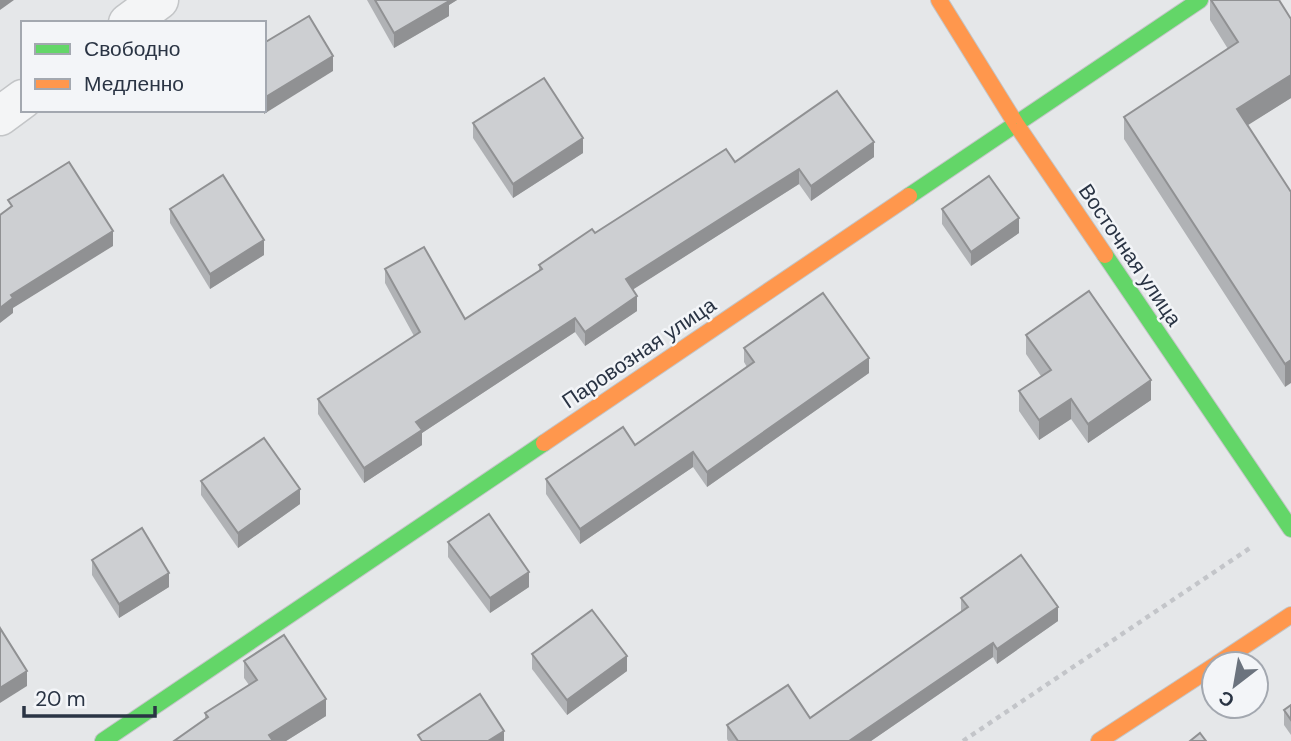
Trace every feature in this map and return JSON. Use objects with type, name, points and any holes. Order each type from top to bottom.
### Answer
[{"type":"street","points":[[131,21],[159,0]]},
{"type":"street","name":"Восточная улица","points":[[939,0],[1016,124],[1291,529]]},
{"type":"street","name":"Паровозная улица","points":[[103,741],[1199,0]]},
{"type":"street","points":[[0,116],[21,100]]},
{"type":"street","points":[[1238,650],[1291,615]]},
{"type":"street","points":[[1099,741],[1200,675]]},
{"type":"path","points":[[963,741],[1263,539]]},
{"type":"building","points":[[375,0],[448,0],[449,1],[394,33]]},
{"type":"building","points":[[1211,0],[1279,0],[1291,19],[1291,75],[1237,109],[1291,192],[1291,360],[1285,364],[1124,117],[1238,42]]},
{"type":"building","points":[[309,16],[333,56],[266,97],[266,42]]},
{"type":"building","points":[[544,78],[583,138],[513,184],[473,123]]},
{"type":"building","points":[[837,91],[874,142],[811,186],[799,169],[626,279],[637,296],[585,332],[575,318],[416,422],[422,430],[364,468],[318,399],[420,332],[385,269],[424,247],[465,319],[542,269],[539,265],[592,229],[595,233],[726,149],[735,162]]},
{"type":"building","points":[[69,162],[113,231],[11,295],[13,298],[0,308],[0,215],[12,206],[8,200]]},
{"type":"building","points":[[223,175],[264,240],[210,274],[170,209]]},
{"type":"building","points":[[989,176],[1019,218],[971,252],[942,209]]},
{"type":"building","points":[[1089,291],[1151,380],[1088,424],[1071,399],[1039,420],[1019,391],[1051,370],[1026,335]]},
{"type":"building","points":[[823,293],[869,358],[707,472],[693,452],[580,529],[546,479],[623,427],[635,445],[754,362],[744,348]]},
{"type":"building","points":[[264,438],[300,489],[238,533],[201,481]]},
{"type":"building","points":[[489,514],[529,572],[490,598],[448,542]]},
{"type":"building","points":[[142,528],[169,573],[119,604],[92,560]]},
{"type":"building","points":[[1021,555],[1058,607],[997,649],[993,643],[849,741],[738,741],[727,725],[788,685],[810,718],[968,607],[961,598]]},
{"type":"building","points":[[592,610],[627,656],[567,700],[532,654]]},
{"type":"building","points":[[0,628],[27,671],[0,688]]},
{"type":"building","points":[[284,635],[326,699],[269,735],[273,741],[174,741],[208,717],[205,713],[257,680],[244,661]]},
{"type":"building","points":[[480,694],[504,731],[488,741],[422,741],[418,735]]},
{"type":"building","points":[[1291,705],[1291,720],[1284,710]]},
{"type":"building","points":[[1200,733],[1206,741],[1190,741]]},
{"type":"traffic: fast","points":[[909,196],[1200,0]]},
{"type":"traffic: fast","points":[[1105,255],[1291,529]]},
{"type":"traffic: fast","points":[[103,741],[544,443]]},
{"type":"traffic: slow","points":[[939,0],[1016,124],[1105,255]]},
{"type":"traffic: slow","points":[[544,443],[909,196]]},
{"type":"traffic: slow","points":[[1238,650],[1291,615]]},
{"type":"traffic: slow","points":[[1099,741],[1200,675]]}]
